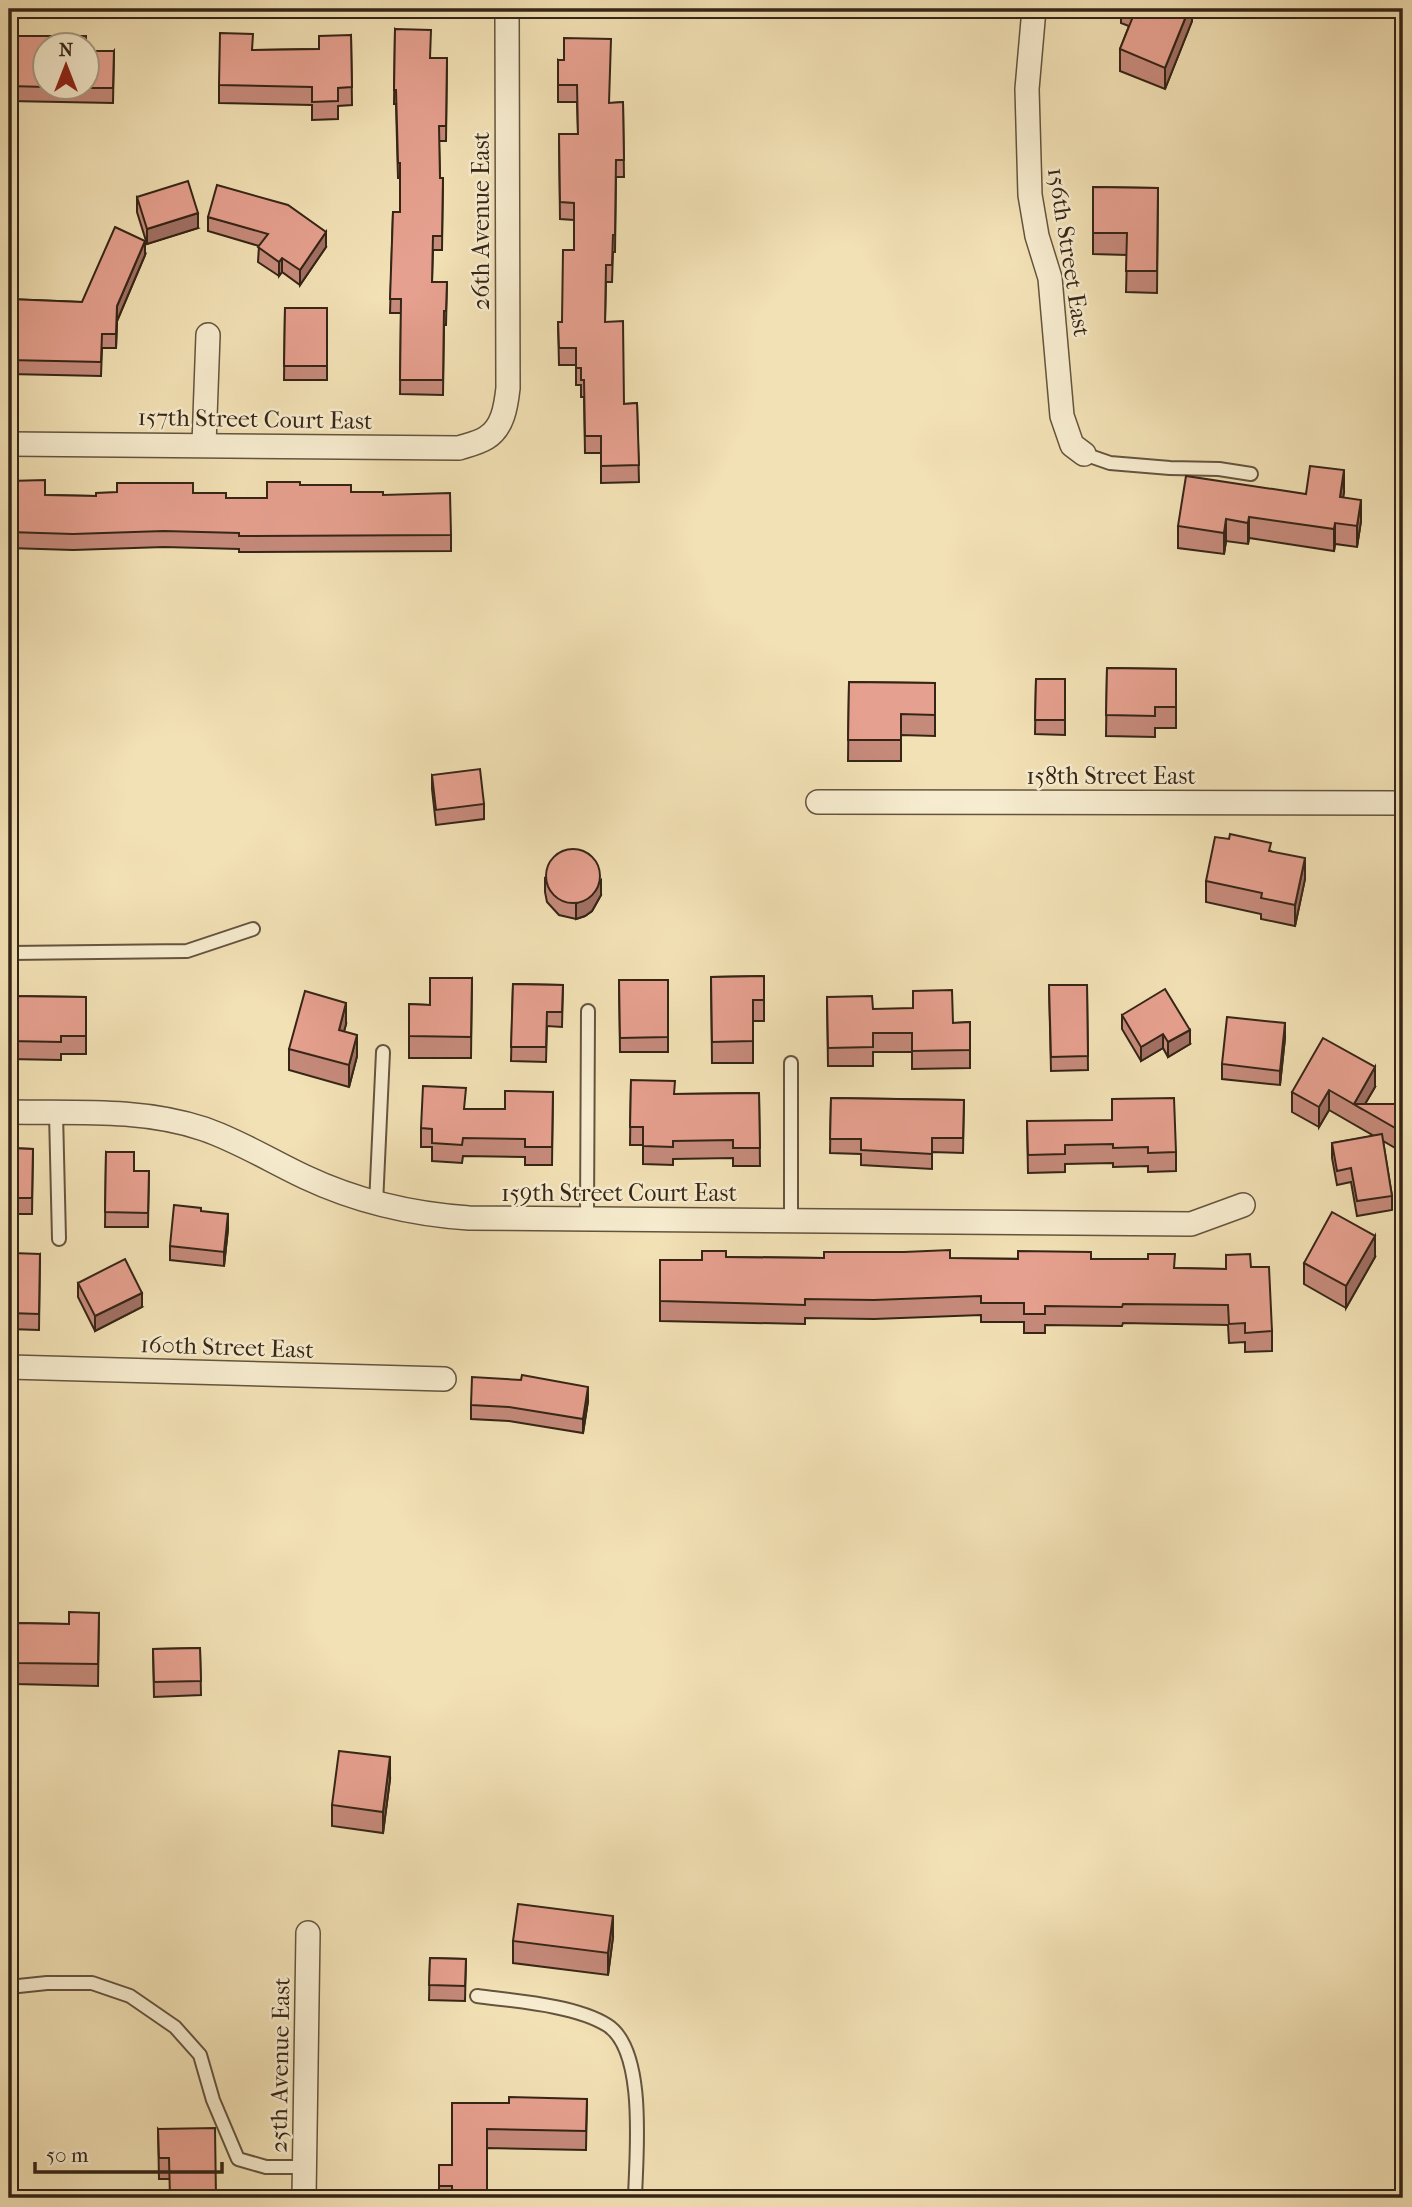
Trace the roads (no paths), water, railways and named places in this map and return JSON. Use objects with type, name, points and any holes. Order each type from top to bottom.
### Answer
[{"type":"street","name":"26th Avenue East","points":[[494,430],[506,410],[508,388],[507,9]]},
{"type":"street","name":"156th Street East","points":[[1034,9],[1027,89],[1030,195],[1037,236],[1050,278],[1062,416],[1072,445],[1084,454]]},
{"type":"street","points":[[204,444],[208,335]]},
{"type":"street","name":"157th Street Court East","points":[[9,444],[460,448],[487,438],[494,430]]},
{"type":"street","name":"158th Street East","points":[[818,802],[1403,803]]},
{"type":"street","name":"159th Street Court East","points":[[9,1112],[142,1115],[202,1128],[307,1178],[376,1204],[434,1216],[1191,1224],[1243,1205]]},
{"type":"street","name":"160th Street East","points":[[9,1367],[444,1379]]},
{"type":"street","name":"25th Avenue East","points":[[304,2198],[308,1933]]},
{"type":"lane","points":[[1084,454],[1110,463],[1219,469],[1251,474]]},
{"type":"lane","points":[[9,953],[187,951],[253,929]]},
{"type":"lane","points":[[587,1219],[589,1011]]},
{"type":"lane","points":[[376,1204],[383,1052]]},
{"type":"lane","points":[[790,1063],[790,1221]]},
{"type":"lane","points":[[56,1113],[59,1239]]},
{"type":"lane","points":[[9,1987],[47,1983],[92,1983],[130,1996],[175,2028],[200,2055],[213,2100],[238,2159],[266,2167],[304,2167]]},
{"type":"lane","points":[[477,1996],[577,2012],[609,2026],[620,2037],[626,2050],[637,2100],[635,2198]]}]
